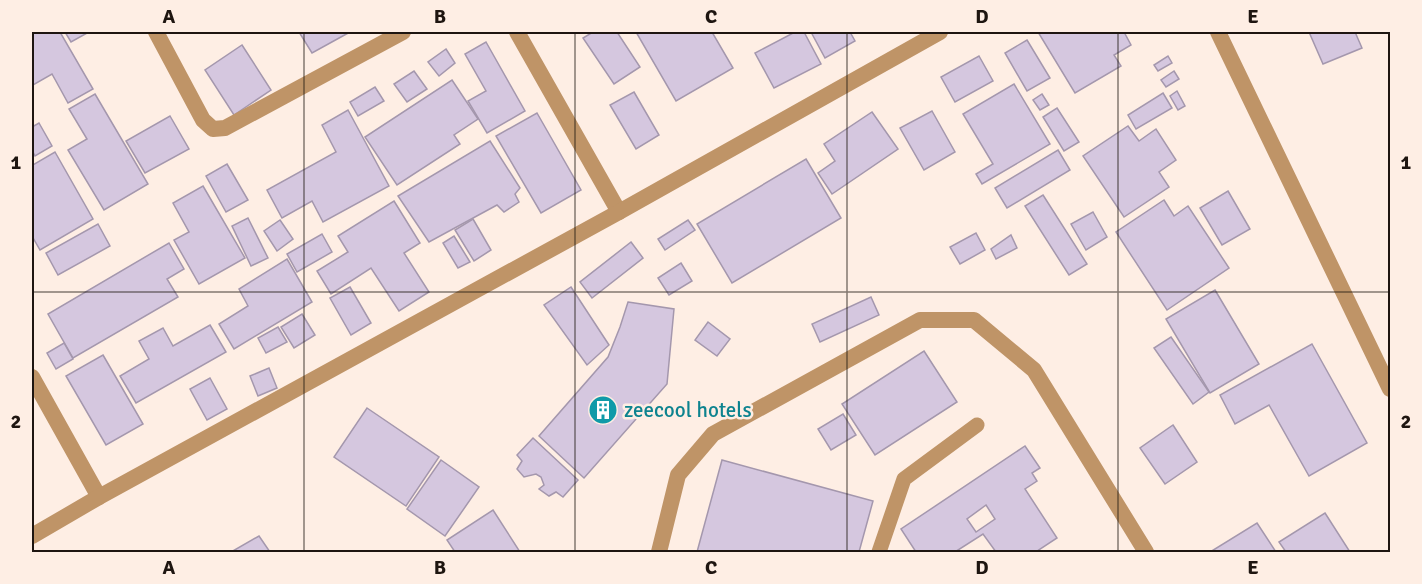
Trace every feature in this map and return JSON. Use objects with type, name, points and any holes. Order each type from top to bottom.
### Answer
[{"type":"street","points":[[156,32],[203,120],[213,129],[225,128],[403,32]]},
{"type":"street","points":[[517,32],[619,212]]},
{"type":"street","points":[[32,536],[940,32]]},
{"type":"street","points":[[1218,32],[1390,389]]},
{"type":"street","points":[[659,552],[678,475],[713,434],[920,320],[974,320],[1034,370],[1146,552]]},
{"type":"street","points":[[32,377],[99,497]]},
{"type":"lane","points":[[879,552],[904,479],[977,425]]},
{"type":"building","points":[[32,32],[60,32],[93,89],[68,103],[52,74],[33,85]]},
{"type":"building","points":[[65,32],[89,32],[71,42]]},
{"type":"building","points":[[299,32],[350,32],[312,53]]},
{"type":"building","points":[[593,32],[617,32],[640,67],[614,84],[583,38]]},
{"type":"building","points":[[636,32],[712,32],[733,68],[676,101]]},
{"type":"building","points":[[795,32],[804,32],[821,64],[774,88],[755,53]]},
{"type":"building","points":[[811,32],[850,32],[855,41],[825,58]]},
{"type":"building","points":[[1038,32],[1124,32],[1131,45],[1114,55],[1121,66],[1075,93]]},
{"type":"building","points":[[1309,32],[1355,32],[1362,48],[1323,64]]},
{"type":"building","points":[[1027,40],[1050,78],[1027,91],[1005,53]]},
{"type":"building","points":[[486,42],[525,111],[487,133],[468,101],[486,91],[465,54]]},
{"type":"building","points":[[242,45],[271,90],[234,115],[205,70]]},
{"type":"building","points":[[446,49],[455,63],[439,76],[428,62]]},
{"type":"building","points":[[979,56],[993,81],[955,102],[941,77]]},
{"type":"building","points":[[1168,56],[1172,63],[1158,71],[1154,65]]},
{"type":"building","points":[[414,71],[427,89],[407,102],[394,84]]},
{"type":"building","points":[[1174,71],[1179,79],[1166,87],[1161,80]]},
{"type":"building","points":[[452,80],[478,119],[454,135],[460,144],[397,185],[365,137]]},
{"type":"building","points":[[1014,84],[1050,144],[982,184],[976,174],[993,164],[963,114]]},
{"type":"building","points":[[375,87],[384,101],[358,116],[350,102]]},
{"type":"building","points":[[1177,91],[1185,106],[1178,110],[1170,96]]},
{"type":"building","points":[[634,92],[659,135],[636,149],[610,105]]},
{"type":"building","points":[[1163,93],[1172,108],[1136,129],[1128,115]]},
{"type":"building","points":[[95,94],[148,184],[104,210],[68,150],[87,139],[69,109]]},
{"type":"building","points":[[1042,94],[1049,105],[1040,110],[1033,100]]},
{"type":"building","points":[[1057,108],[1079,142],[1064,151],[1043,117]]},
{"type":"building","points":[[348,110],[389,186],[323,222],[312,201],[282,218],[267,190],[336,152],[322,125]]},
{"type":"building","points":[[932,111],[955,152],[924,170],[900,128]]},
{"type":"building","points":[[872,112],[898,149],[832,194],[818,173],[835,161],[824,144]]},
{"type":"building","points":[[537,113],[581,190],[541,213],[496,136]]},
{"type":"building","points":[[170,116],[189,149],[145,173],[126,141]]},
{"type":"building","points":[[39,123],[52,146],[35,156],[32,150],[32,127]]},
{"type":"building","points":[[1128,126],[1139,141],[1156,129],[1176,160],[1159,172],[1169,187],[1124,217],[1083,156]]},
{"type":"building","points":[[490,141],[520,188],[515,194],[519,202],[504,212],[497,205],[429,242],[398,196]]},
{"type":"building","points":[[1058,150],[1070,170],[1007,208],[995,188]]},
{"type":"building","points":[[55,152],[93,219],[40,250],[32,236],[32,162],[33,165]]},
{"type":"building","points":[[806,159],[841,218],[732,283],[697,224]]},
{"type":"building","points":[[227,164],[248,200],[226,212],[206,176]]},
{"type":"building","points":[[203,186],[245,258],[199,284],[174,240],[189,232],[173,203]]},
{"type":"building","points":[[1228,191],[1250,229],[1222,245],[1200,208]]},
{"type":"building","points":[[1043,195],[1087,264],[1069,275],[1025,206]]},
{"type":"building","points":[[1164,200],[1174,216],[1188,206],[1229,268],[1167,310],[1116,232]]},
{"type":"building","points":[[394,201],[420,243],[404,253],[429,292],[399,311],[371,268],[331,294],[317,271],[348,252],[338,236]]},
{"type":"building","points":[[1093,212],[1107,237],[1086,250],[1071,224]]},
{"type":"building","points":[[248,218],[268,258],[251,266],[232,226]]},
{"type":"building","points":[[473,219],[491,250],[474,261],[455,230]]},
{"type":"building","points":[[280,220],[293,239],[277,251],[264,231]]},
{"type":"building","points":[[688,220],[695,230],[665,250],[658,239]]},
{"type":"building","points":[[98,224],[110,246],[58,275],[46,253]]},
{"type":"building","points":[[976,233],[985,250],[960,264],[950,247]]},
{"type":"building","points":[[322,234],[332,252],[297,272],[287,254]]},
{"type":"building","points":[[1011,235],[1017,248],[996,259],[991,249]]},
{"type":"building","points":[[454,236],[470,262],[458,268],[443,243]]},
{"type":"building","points":[[631,242],[643,258],[592,298],[580,282]]},
{"type":"building","points":[[169,243],[184,269],[167,279],[178,297],[73,358],[48,314]]},
{"type":"building","points":[[287,259],[312,302],[234,349],[219,324],[248,306],[239,289]]},
{"type":"building","points":[[681,263],[692,281],[669,295],[658,278]]},
{"type":"building","points":[[350,287],[371,323],[351,335],[330,298]]},
{"type":"building","points":[[571,287],[609,345],[587,365],[544,305]]},
{"type":"building","points":[[1215,290],[1259,364],[1210,393],[1166,319]]},
{"type":"building","points":[[871,297],[879,315],[820,342],[812,324]]},
{"type":"building","name":"zeecool hotels","points":[[628,302],[674,309],[667,384],[584,478],[539,436],[608,357]]},
{"type":"building","points":[[302,314],[315,335],[294,348],[281,327]]},
{"type":"building","points":[[708,322],[730,339],[717,356],[695,340]]},
{"type":"building","points":[[210,325],[226,352],[136,403],[120,376],[149,359],[139,341],[163,328],[173,346]]},
{"type":"building","points":[[278,327],[287,342],[266,353],[258,338]]},
{"type":"building","points":[[1171,337],[1209,392],[1193,404],[1154,348]]},
{"type":"building","points":[[64,343],[73,359],[56,369],[47,353]]},
{"type":"building","points":[[1312,344],[1367,443],[1309,476],[1269,405],[1235,424],[1220,395]]},
{"type":"building","points":[[924,351],[957,402],[875,455],[842,404]]},
{"type":"building","points":[[103,355],[143,424],[106,445],[66,376]]},
{"type":"building","points":[[269,368],[277,388],[258,396],[250,376]]},
{"type":"building","points":[[210,378],[227,409],[207,420],[190,389]]},
{"type":"building","points":[[367,408],[439,457],[406,506],[334,457]]},
{"type":"building","points":[[843,414],[856,435],[831,450],[818,429]]},
{"type":"building","points":[[1173,425],[1197,462],[1165,484],[1140,448]]},
{"type":"building","points":[[533,438],[578,480],[563,497],[556,492],[549,496],[539,489],[544,485],[541,477],[536,474],[524,477],[517,469],[522,461],[517,455]]},
{"type":"building","points":[[1025,446],[1040,468],[1032,473],[1037,481],[1025,489],[1057,538],[1038,552],[996,552],[983,534],[955,552],[916,552],[901,529]],"holes":[[[986,505],[995,519],[976,532],[967,519]]]},
{"type":"building","points":[[441,460],[479,487],[445,536],[407,509]]},
{"type":"building","points":[[722,460],[873,501],[859,552],[697,552]]},
{"type":"building","points":[[493,510],[520,552],[455,552],[447,540]]},
{"type":"building","points":[[1325,513],[1350,552],[1286,552],[1279,542]]},
{"type":"building","points":[[1257,523],[1276,552],[1210,552]]},
{"type":"building","points":[[259,536],[270,552],[231,552]]},
{"type":"place","name":"zeecool hotels","points":[[603,410]]}]
